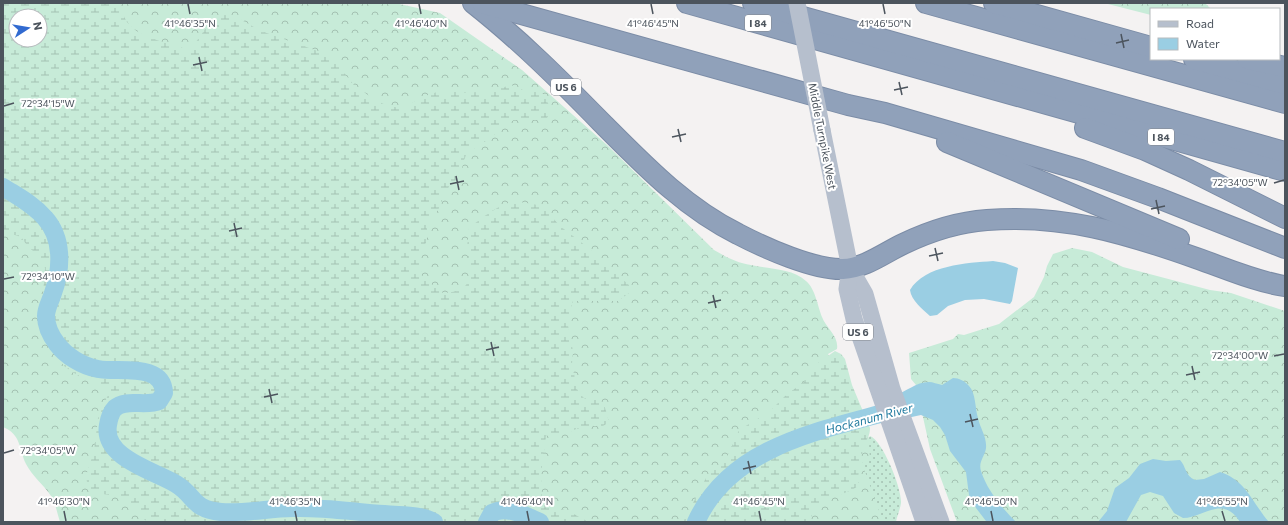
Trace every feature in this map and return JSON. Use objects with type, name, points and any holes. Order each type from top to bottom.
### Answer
[{"type":"highway","name":"US 6","points":[[473,3],[530,51],[643,164],[679,196],[704,215],[739,235],[785,255],[825,267],[850,268]]},
{"type":"highway","points":[[482,3],[848,105],[885,113],[1081,170],[1158,198],[1285,248]]},
{"type":"highway","name":"I 84","points":[[687,3],[1285,171]]},
{"type":"highway","points":[[753,3],[1285,152]]},
{"type":"highway","points":[[926,3],[1285,103]]},
{"type":"highway","points":[[994,3],[1150,47]]},
{"type":"highway","points":[[1105,34],[1150,37]]},
{"type":"highway","points":[[1198,60],[1285,84]]},
{"type":"highway","points":[[1253,60],[1285,67]]},
{"type":"highway","points":[[1037,102],[1062,117],[1172,162],[1285,218]]},
{"type":"highway","points":[[848,105],[861,112],[949,142],[1260,273],[1284,286]]},
{"type":"highway","points":[[850,268],[876,258],[924,235],[958,224],[999,219],[1043,220],[1075,223],[1103,228],[1179,252],[1260,281],[1284,286]]},
{"type":"main road","name":"Middle Turnpike West","points":[[797,3],[850,268],[848,289],[849,299],[886,392],[899,430],[924,522]]},
{"type":"main road","name":"Middle Turnpike West","points":[[899,430],[941,522]]},
{"type":"green space","points":[[3,3],[395,3],[440,13],[522,70],[607,145],[714,250],[741,263],[787,271],[800,277],[809,284],[812,288],[824,321],[836,340],[837,349],[828,354],[868,432],[870,460],[862,463],[883,522],[60,522],[53,499],[26,464],[19,442],[9,430],[3,427]]},
{"type":"green space","points":[[3,3],[121,3],[123,15],[136,31],[156,40],[188,50],[213,18],[225,15],[238,18],[261,31],[329,55],[354,85],[375,100],[388,106],[401,108],[425,96],[450,90],[463,93],[492,91],[511,85],[523,90],[537,90],[543,94],[549,105],[550,113],[547,118],[541,120],[514,120],[467,153],[458,178],[444,192],[441,205],[427,227],[427,240],[419,258],[422,277],[443,293],[454,292],[461,289],[466,285],[469,273],[467,249],[469,228],[503,205],[514,202],[524,203],[542,206],[560,226],[586,246],[630,286],[629,293],[618,301],[573,301],[567,320],[573,351],[572,364],[577,389],[585,399],[599,399],[604,404],[609,422],[603,426],[583,426],[565,434],[553,433],[546,436],[541,474],[542,500],[550,505],[568,511],[590,522],[148,522],[141,517],[126,501],[114,496],[92,491],[88,488],[86,476],[94,451],[98,418],[108,395],[106,389],[101,385],[80,377],[64,366],[47,344],[41,320],[45,268],[40,256],[29,248],[21,237],[15,235],[3,235]]},
{"type":"green space","points":[[1104,3],[1205,3],[1210,8],[1150,8],[1150,15]]},
{"type":"green space","points":[[1072,248],[1092,252],[1123,267],[1210,290],[1231,293],[1285,311],[1285,522],[957,522],[930,449],[916,385],[911,379],[909,353],[953,339],[958,334],[964,335],[999,324],[1034,297],[1053,254]]},
{"type":"green space","points":[[835,351],[841,354],[845,359],[852,385],[870,428],[860,461],[858,486],[822,502],[817,506],[810,522],[683,522],[706,478],[728,455],[739,430],[769,412],[784,397],[806,380],[818,363]]},
{"type":"green space","points":[[870,436],[875,440],[886,456],[895,477],[901,503],[896,522],[810,522]]},
{"type":"water","points":[[993,261],[1005,263],[1018,268],[1012,301],[1010,304],[984,299],[965,300],[948,306],[937,315],[930,316],[918,304],[911,294],[910,290],[917,282],[936,270],[959,264]]},
{"type":"water","points":[[953,378],[960,379],[966,383],[973,393],[979,422],[986,444],[980,465],[981,471],[987,485],[1005,511],[1016,522],[986,521],[976,508],[969,495],[966,472],[950,451],[945,435],[940,427],[933,420],[921,415],[907,418],[895,395],[924,382],[942,385]]},
{"type":"water","points":[[1153,459],[1166,461],[1180,460],[1189,476],[1195,480],[1204,479],[1220,472],[1229,476],[1243,487],[1269,522],[1240,522],[1233,514],[1220,508],[1183,518],[1174,513],[1163,496],[1150,492],[1141,495],[1126,522],[1098,522],[1107,511],[1115,488],[1129,478],[1140,464]]},
{"type":"waterway","name":"Hockanum River","points":[[3,187],[40,213],[51,226],[55,235],[59,254],[58,274],[46,316],[49,331],[57,344],[70,356],[86,366],[98,369],[128,370],[148,373],[156,377],[162,383],[164,393],[159,401],[154,403],[130,403],[120,405],[112,412],[108,425],[108,436],[113,446],[121,455],[176,484],[199,505],[211,510],[221,512],[239,512],[284,508],[316,508],[416,516],[434,522]]},
{"type":"waterway","name":"Hockanum River","points":[[696,522],[712,495],[733,474],[757,457],[784,444],[813,433],[901,408]]},
{"type":"waterway","name":"Hockanum River","points":[[487,522],[492,513],[504,510],[523,514],[540,522]]}]
